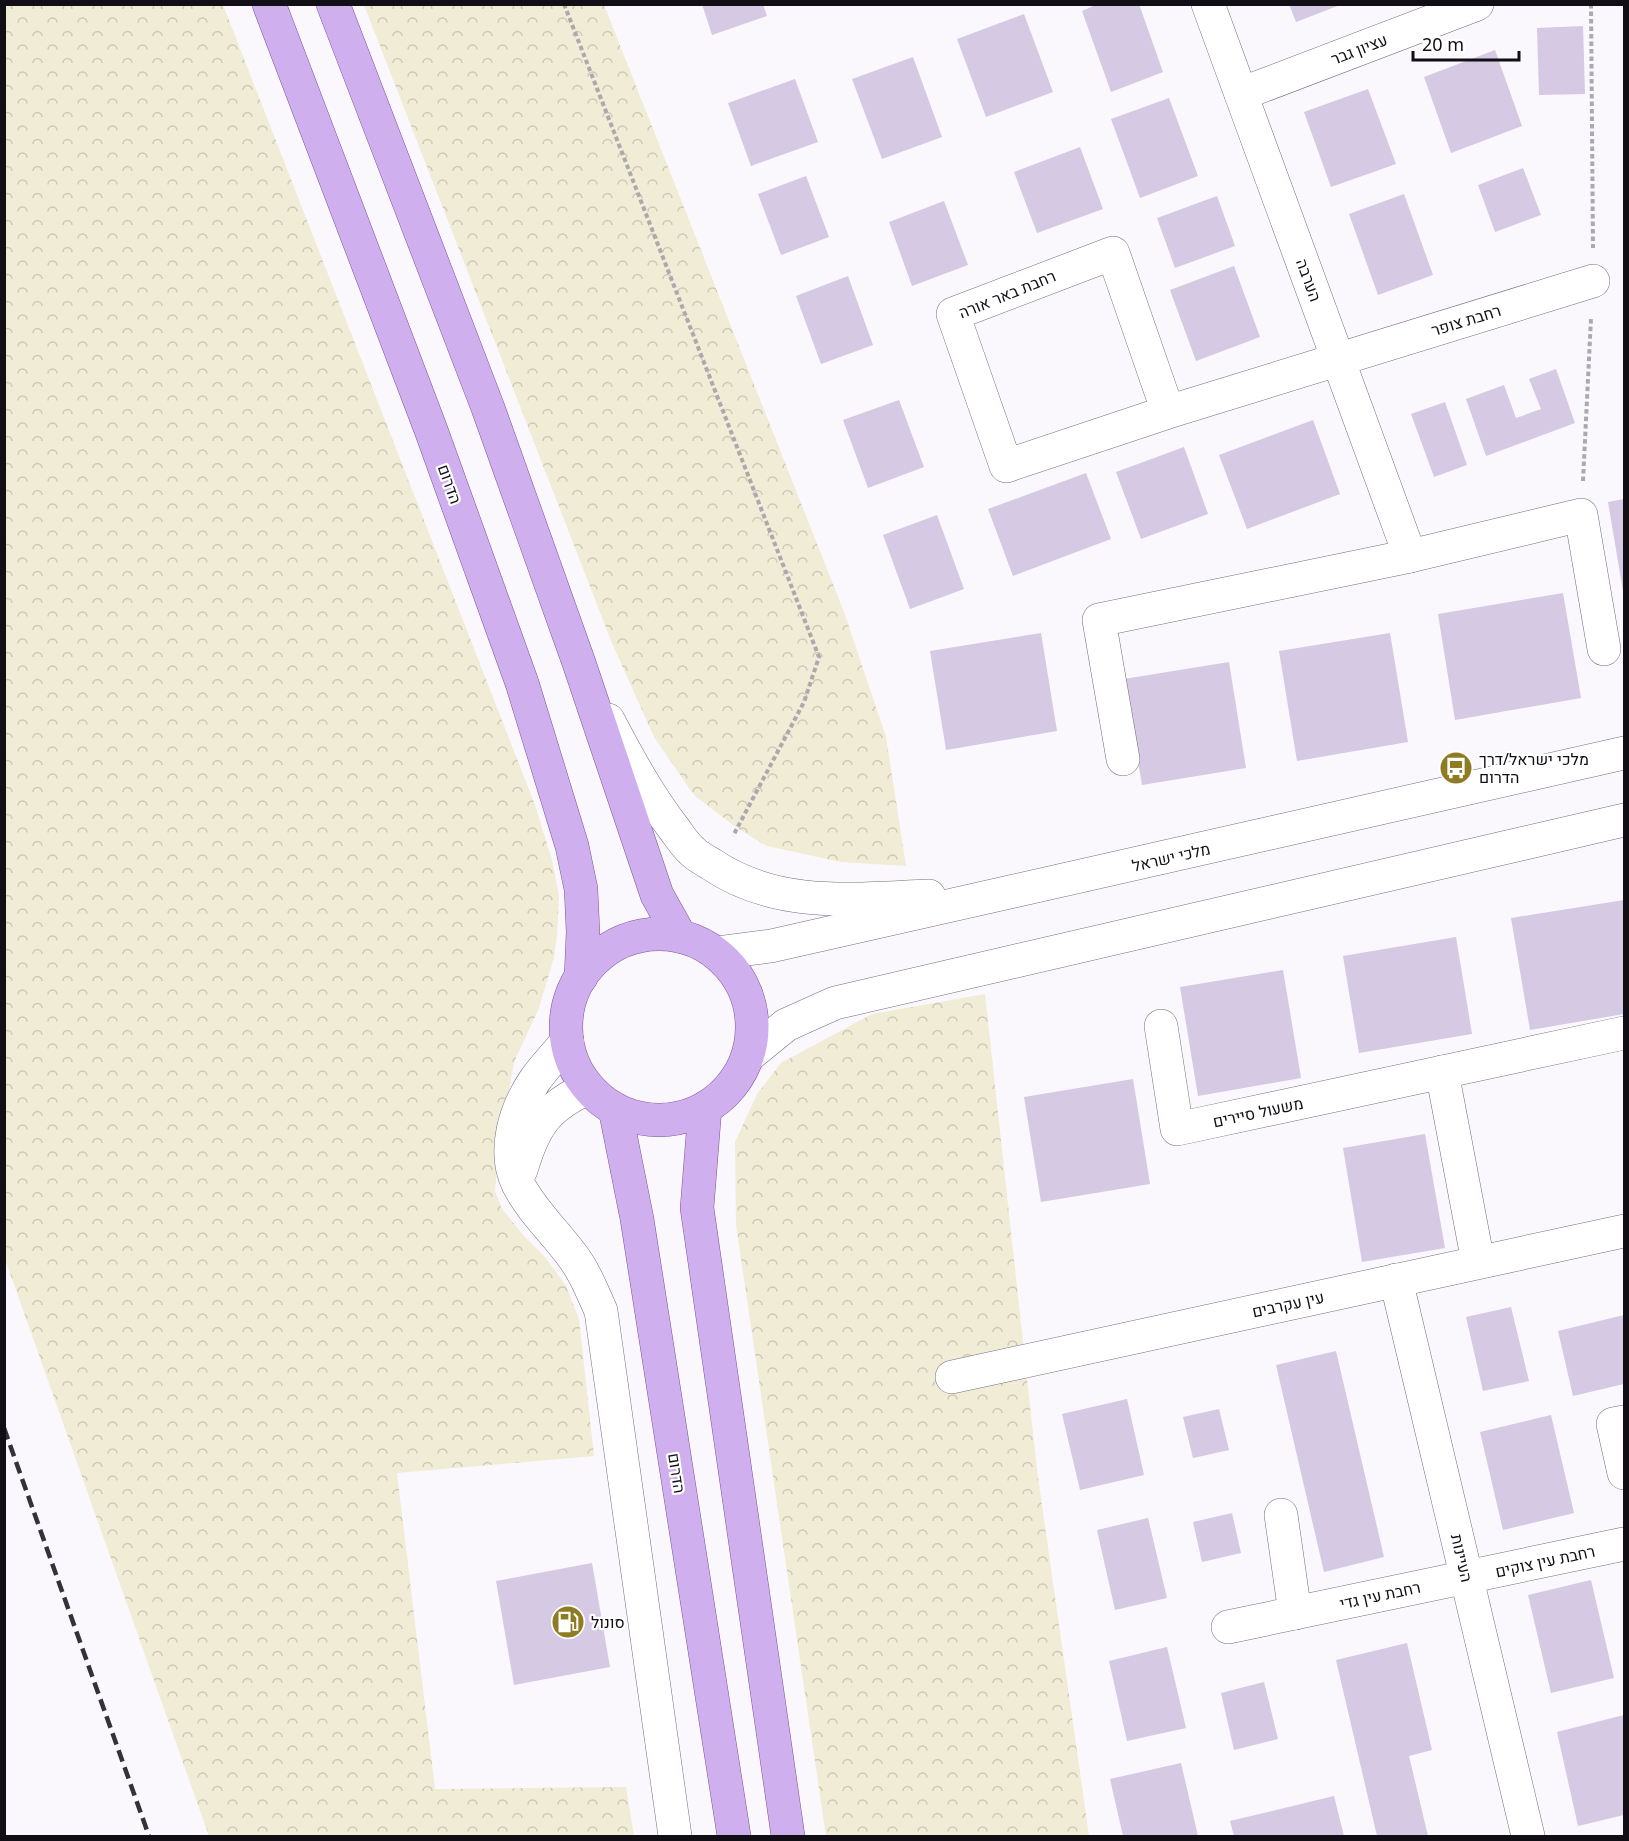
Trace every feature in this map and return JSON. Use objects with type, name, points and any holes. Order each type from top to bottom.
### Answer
[{"type":"main road","name":"הדרום","points":[[269,4],[431,430],[522,683],[573,846],[580,889],[581,976]]},
{"type":"main road","points":[[333,4],[488,408],[579,663],[657,895],[680,936]]},
{"type":"main road","points":[[648,934],[680,936],[699,943],[733,969],[744,989],[751,1011],[752,1033],[748,1056],[732,1086],[705,1108],[689,1116],[670,1120],[633,1117],[601,1100],[578,1074],[567,1041],[567,1018],[572,997],[581,976],[603,953],[625,941],[648,934]]},
{"type":"main road","points":[[705,1108],[697,1208],[788,1836]]},
{"type":"main road","name":"הדרום","points":[[615,1109],[637,1220],[734,1836]]},
{"type":"street","name":"הערבה","points":[[1208,4],[1410,556]]},
{"type":"street","name":"עציון גבר","points":[[1240,94],[1478,4]]},
{"type":"street","name":"רחבת באר אורה","points":[[1168,412],[1113,254],[952,314],[1006,466],[1168,412],[1339,360]]},
{"type":"street","name":"רחבת צופר","points":[[1339,360],[1593,281]]},
{"type":"street","points":[[1123,759],[1099,620],[1410,556],[1581,515],[1604,649]]},
{"type":"street","points":[[579,663],[637,775],[692,852],[726,874],[759,889],[832,899],[1012,893]]},
{"type":"street","name":"מלכי ישראל","points":[[716,954],[771,946],[1012,893],[1624,753]]},
{"type":"street","points":[[748,1056],[786,1025],[835,1003],[1624,820]]},
{"type":"street","name":"משעול סיירים","points":[[1161,1026],[1177,1129],[1624,1033]]},
{"type":"street","points":[[567,1041],[535,1080],[517,1114],[511,1141],[513,1165],[517,1183],[534,1209],[572,1255],[583,1272],[601,1311],[675,1836]]},
{"type":"street","points":[[1442,1072],[1478,1262]]},
{"type":"street","points":[[517,1183],[528,1147],[542,1120],[566,1098],[588,1088]]},
{"type":"street","name":"עין עקרבים","points":[[952,1377],[1624,1231]]},
{"type":"street","name":"העיינות","points":[[1396,1280],[1528,1836]]},
{"type":"street","points":[[1624,1422],[1613,1424],[1624,1473]]},
{"type":"street","points":[[1281,1515],[1295,1613]]},
{"type":"street","name":"רחבת עין צוקים","points":[[1466,1577],[1624,1544]]},
{"type":"street","name":"רחבת עין גדי","points":[[1228,1627],[1466,1577]]},
{"type":"path","points":[[564,4],[819,657],[804,702],[737,828],[714,866]]},
{"type":"green space","points":[[4,5],[223,5],[535,805],[552,860],[559,896],[557,935],[554,957],[539,1008],[514,1062],[499,1146],[495,1191],[502,1209],[545,1257],[566,1286],[579,1319],[594,1456],[397,1473],[435,1789],[626,1787],[634,1836],[209,1836],[5,1259]]},
{"type":"green space","points":[[364,5],[604,5],[844,612],[886,737],[906,866],[841,862],[767,846],[737,828],[694,795],[654,737],[612,643]]},
{"type":"green space","points":[[985,994],[1037,1470],[1089,1836],[826,1836],[736,1225],[735,1142],[757,1094],[781,1063],[872,1014]]},
{"type":"building","points":[[702,4],[763,4],[767,16],[712,35]]},
{"type":"building","points":[[1098,4],[1139,4],[1163,72],[1111,92],[1082,11]]},
{"type":"building","points":[[1289,4],[1340,4],[1340,5],[1296,22]]},
{"type":"building","points":[[1024,14],[1053,92],[986,117],[957,39]]},
{"type":"building","points":[[1583,26],[1585,94],[1539,95],[1537,28]]},
{"type":"building","points":[[1495,50],[1522,126],[1451,153],[1424,77]]},
{"type":"building","points":[[913,57],[942,137],[882,159],[852,79]]},
{"type":"building","points":[[795,79],[818,142],[751,166],[728,103]]},
{"type":"building","points":[[1368,89],[1396,164],[1331,187],[1304,112]]},
{"type":"building","points":[[1169,98],[1198,176],[1140,198],[1111,119]]},
{"type":"building","points":[[1080,147],[1103,209],[1037,233],[1014,172]]},
{"type":"building","points":[[1523,168],[1541,215],[1495,232],[1478,185]]},
{"type":"building","points":[[806,176],[829,237],[781,255],[758,194]]},
{"type":"building","points":[[1404,194],[1433,275],[1378,295],[1349,214]]},
{"type":"building","points":[[1217,196],[1235,246],[1175,268],[1157,218]]},
{"type":"building","points":[[944,201],[968,265],[912,286],[889,222]]},
{"type":"building","points":[[1234,266],[1260,337],[1196,361],[1170,290]]},
{"type":"building","points":[[848,276],[873,345],[821,364],[796,296]]},
{"type":"building","points":[[1556,369],[1575,423],[1486,456],[1466,399],[1504,385],[1516,418],[1541,409],[1529,379]]},
{"type":"building","points":[[899,400],[924,467],[868,488],[843,420]]},
{"type":"building","points":[[1445,402],[1467,465],[1434,477],[1411,414]]},
{"type":"building","points":[[1313,420],[1340,494],[1247,529],[1219,455]]},
{"type":"building","points":[[1184,447],[1208,514],[1141,539],[1116,472]]},
{"type":"building","points":[[1086,473],[1111,539],[1013,576],[988,509]]},
{"type":"building","points":[[1624,499],[1624,591],[1623,591],[1608,502]]},
{"type":"building","points":[[937,515],[964,589],[910,609],[883,535]]},
{"type":"building","points":[[1563,593],[1581,698],[1455,720],[1438,614]]},
{"type":"building","points":[[1041,633],[1057,731],[946,750],[930,651]]},
{"type":"building","points":[[1390,633],[1408,742],[1297,761],[1279,651]]},
{"type":"building","points":[[1229,662],[1246,768],[1142,785],[1124,679]]},
{"type":"building","points":[[1624,900],[1624,1014],[1530,1030],[1511,918]]},
{"type":"building","points":[[1456,937],[1472,1034],[1359,1053],[1343,956]]},
{"type":"building","points":[[1283,970],[1301,1078],[1198,1096],[1180,987]]},
{"type":"building","points":[[1133,1079],[1150,1184],[1041,1202],[1024,1097]]},
{"type":"building","points":[[1425,1134],[1445,1248],[1362,1262],[1343,1148]]},
{"type":"building","points":[[1511,1307],[1529,1381],[1483,1391],[1466,1317]]},
{"type":"building","points":[[1624,1315],[1624,1384],[1573,1396],[1558,1331]]},
{"type":"building","points":[[1336,1351],[1384,1557],[1324,1572],[1276,1365]]},
{"type":"building","points":[[1127,1399],[1144,1475],[1080,1490],[1062,1414]]},
{"type":"building","points":[[1219,1409],[1229,1450],[1193,1458],[1183,1417]]},
{"type":"building","points":[[1551,1415],[1574,1513],[1503,1530],[1480,1432]]},
{"type":"building","points":[[1232,1513],[1241,1553],[1202,1562],[1193,1522]]},
{"type":"building","points":[[1148,1518],[1167,1598],[1115,1610],[1097,1530]]},
{"type":"building","points":[[592,1563],[610,1667],[514,1685],[496,1581]]},
{"type":"building","points":[[1591,1580],[1614,1678],[1551,1693],[1528,1595]]},
{"type":"building","points":[[1407,1643],[1432,1750],[1409,1756],[1428,1836],[1377,1836],[1336,1660]]},
{"type":"building","points":[[1167,1647],[1186,1728],[1127,1741],[1109,1661]]},
{"type":"building","points":[[1264,1682],[1278,1739],[1234,1750],[1221,1693]]},
{"type":"building","points":[[1624,1715],[1624,1815],[1578,1826],[1557,1732]]},
{"type":"building","points":[[1181,1763],[1198,1836],[1123,1836],[1110,1779]]},
{"type":"building","points":[[1334,1796],[1344,1836],[1234,1836],[1230,1821]]},
{"type":"railway","points":[[4,1428],[149,1836]]},
{"type":"place","name":"מלכי ישראל/דרך הדרום","points":[[1456,768]]},
{"type":"place","name":"סונול","points":[[568,1622]]}]
